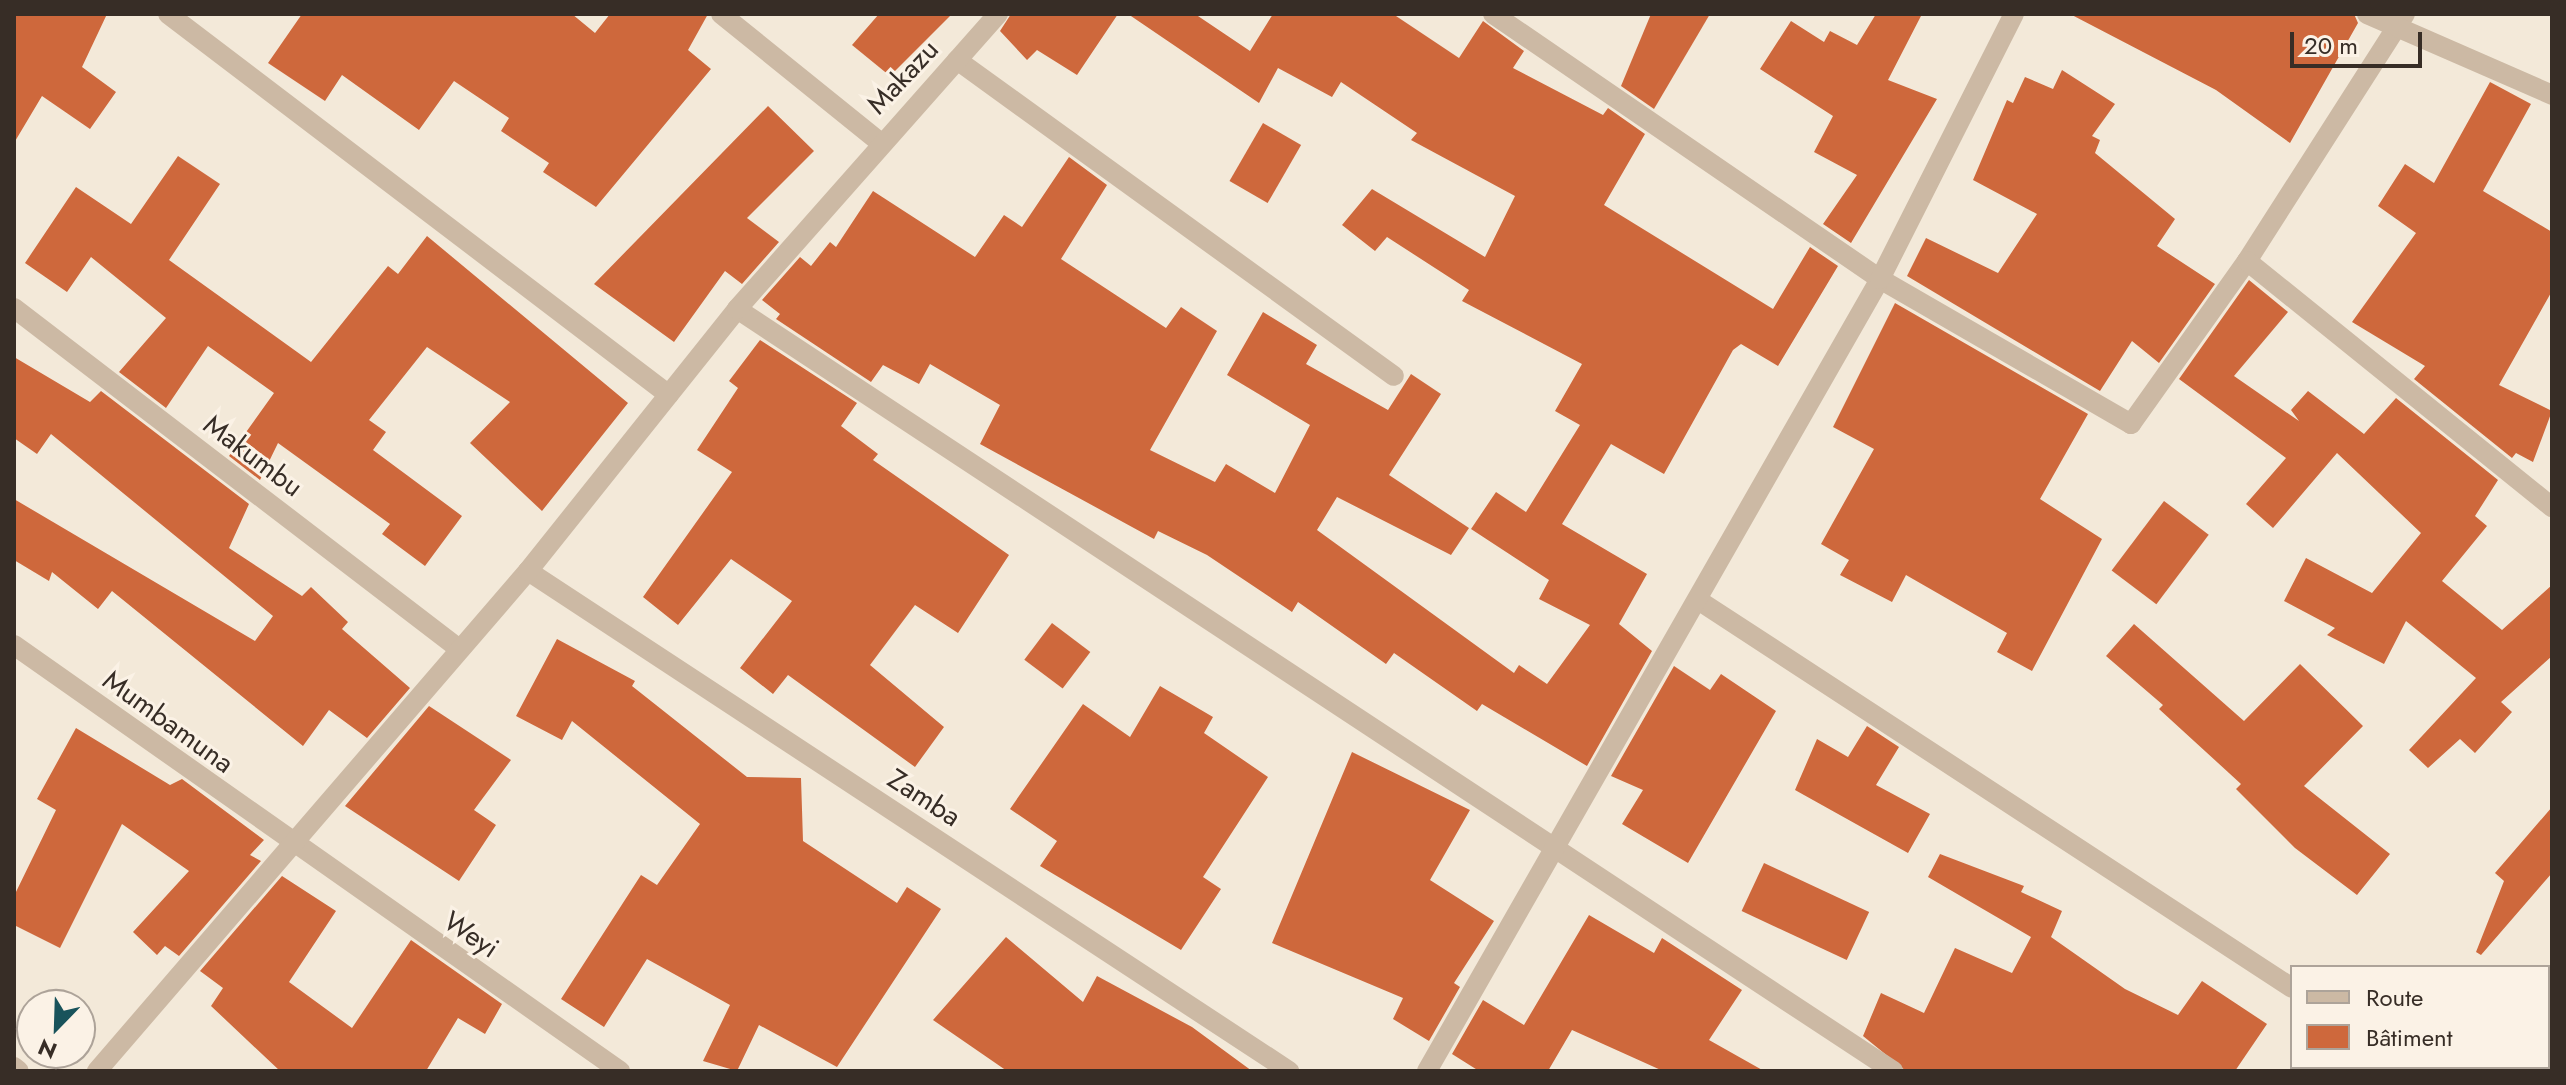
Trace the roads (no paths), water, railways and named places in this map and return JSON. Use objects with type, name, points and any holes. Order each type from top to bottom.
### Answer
[{"type":"street","points":[[168,14],[669,395]]},
{"type":"street","points":[[721,14],[881,143]]},
{"type":"street","name":"Makazu","points":[[97,1071],[289,844],[528,571],[737,309],[998,14]]},
{"type":"street","points":[[1493,14],[1880,279],[2131,424],[2247,261],[2402,20]]},
{"type":"street","points":[[1427,1071],[1880,279],[2014,14]]},
{"type":"street","points":[[2367,14],[2402,20],[2552,95]]},
{"type":"street","points":[[957,60],[1394,376]]},
{"type":"street","points":[[2247,261],[2552,507]]},
{"type":"street","name":"Makumbu","points":[[14,308],[458,648]]},
{"type":"street","points":[[737,309],[1557,845],[1893,1071]]},
{"type":"street","name":"Zamba","points":[[528,571],[1289,1071]]},
{"type":"street","points":[[1698,600],[2290,987]]},
{"type":"street","name":"Mumbamuna","points":[[14,645],[289,844]]},
{"type":"street","name":"Weyi","points":[[289,844],[620,1071]]},
{"type":"street","points":[[14,1067],[19,1071]]}]
